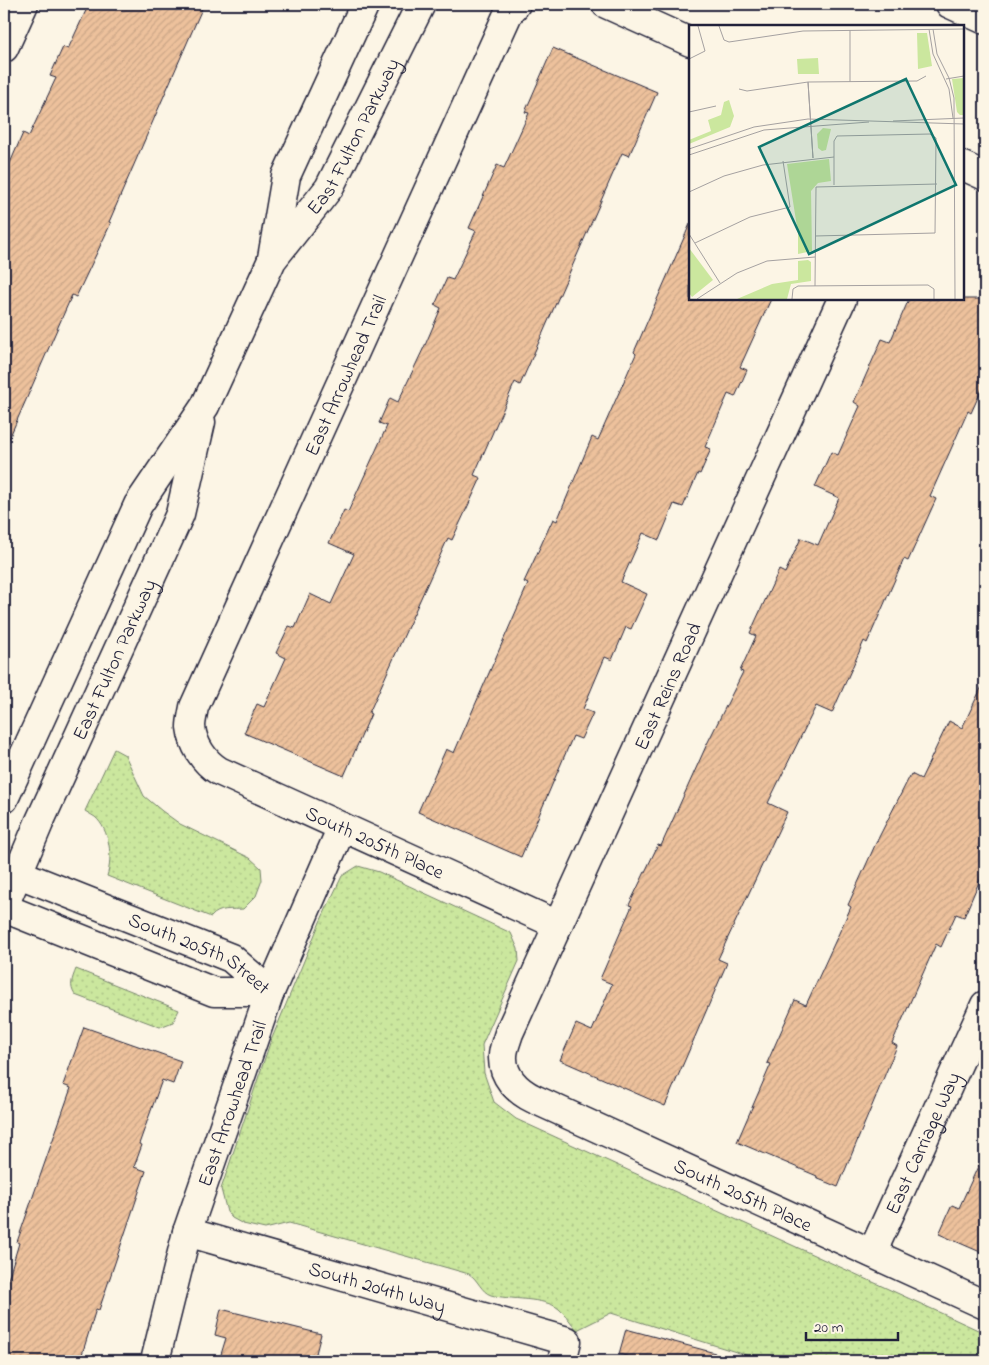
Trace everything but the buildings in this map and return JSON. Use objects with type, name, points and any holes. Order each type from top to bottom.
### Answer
[{"type":"street","points":[[4,48],[24,4]]},
{"type":"street","name":"East Fulton Parkway","points":[[272,260],[286,176],[365,4]]},
{"type":"street","name":"East Fulton Parkway","points":[[4,800],[138,505],[205,406],[272,260],[329,188],[421,4]]},
{"type":"street","name":"East Arrowhead Trail","points":[[198,750],[191,727],[194,707],[508,14],[516,4]]},
{"type":"street","points":[[606,4],[689,42]]},
{"type":"street","points":[[950,4],[985,20]]},
{"type":"street","points":[[964,166],[985,176]]},
{"type":"street","name":"East Reins Road","points":[[507,1076],[502,1054],[509,1033],[842,300]]},
{"type":"street","name":"East Fulton Parkway","points":[[4,907],[11,870],[180,514],[205,406]]},
{"type":"street","name":"South 205th Place","points":[[198,750],[219,771],[558,925]]},
{"type":"street","name":"East Arrowhead Trail","points":[[155,1361],[187,1232],[270,992],[342,827]]},
{"type":"street","name":"South 205th Street","points":[[11,870],[231,958],[270,992]]},
{"type":"street","name":"South 205th Street","points":[[4,907],[214,992],[270,992]]},
{"type":"street","name":"East Carriage Way","points":[[872,1253],[985,1005]]},
{"type":"street","name":"South 205th Place","points":[[507,1076],[521,1092],[534,1099],[985,1304]]},
{"type":"street","name":"South 204th Way","points":[[187,1232],[564,1351]]},
{"type":"green space","points":[[114,749],[125,755],[144,796],[162,811],[180,824],[250,858],[261,868],[262,880],[256,896],[243,909],[222,910],[211,917],[107,876],[110,853],[107,837],[104,829],[95,817],[85,811]]},
{"type":"green space","points":[[358,866],[379,872],[511,933],[518,949],[519,961],[482,1045],[484,1073],[494,1102],[516,1119],[978,1330],[985,1337],[985,1361],[765,1361],[611,1313],[577,1330],[562,1311],[553,1305],[545,1302],[491,1295],[469,1274],[289,1223],[265,1229],[243,1224],[232,1218],[227,1212],[221,1189],[270,1043],[320,922],[342,876]]},
{"type":"green space","points":[[76,969],[179,1010],[173,1022],[160,1027],[75,995],[72,979]]}]
